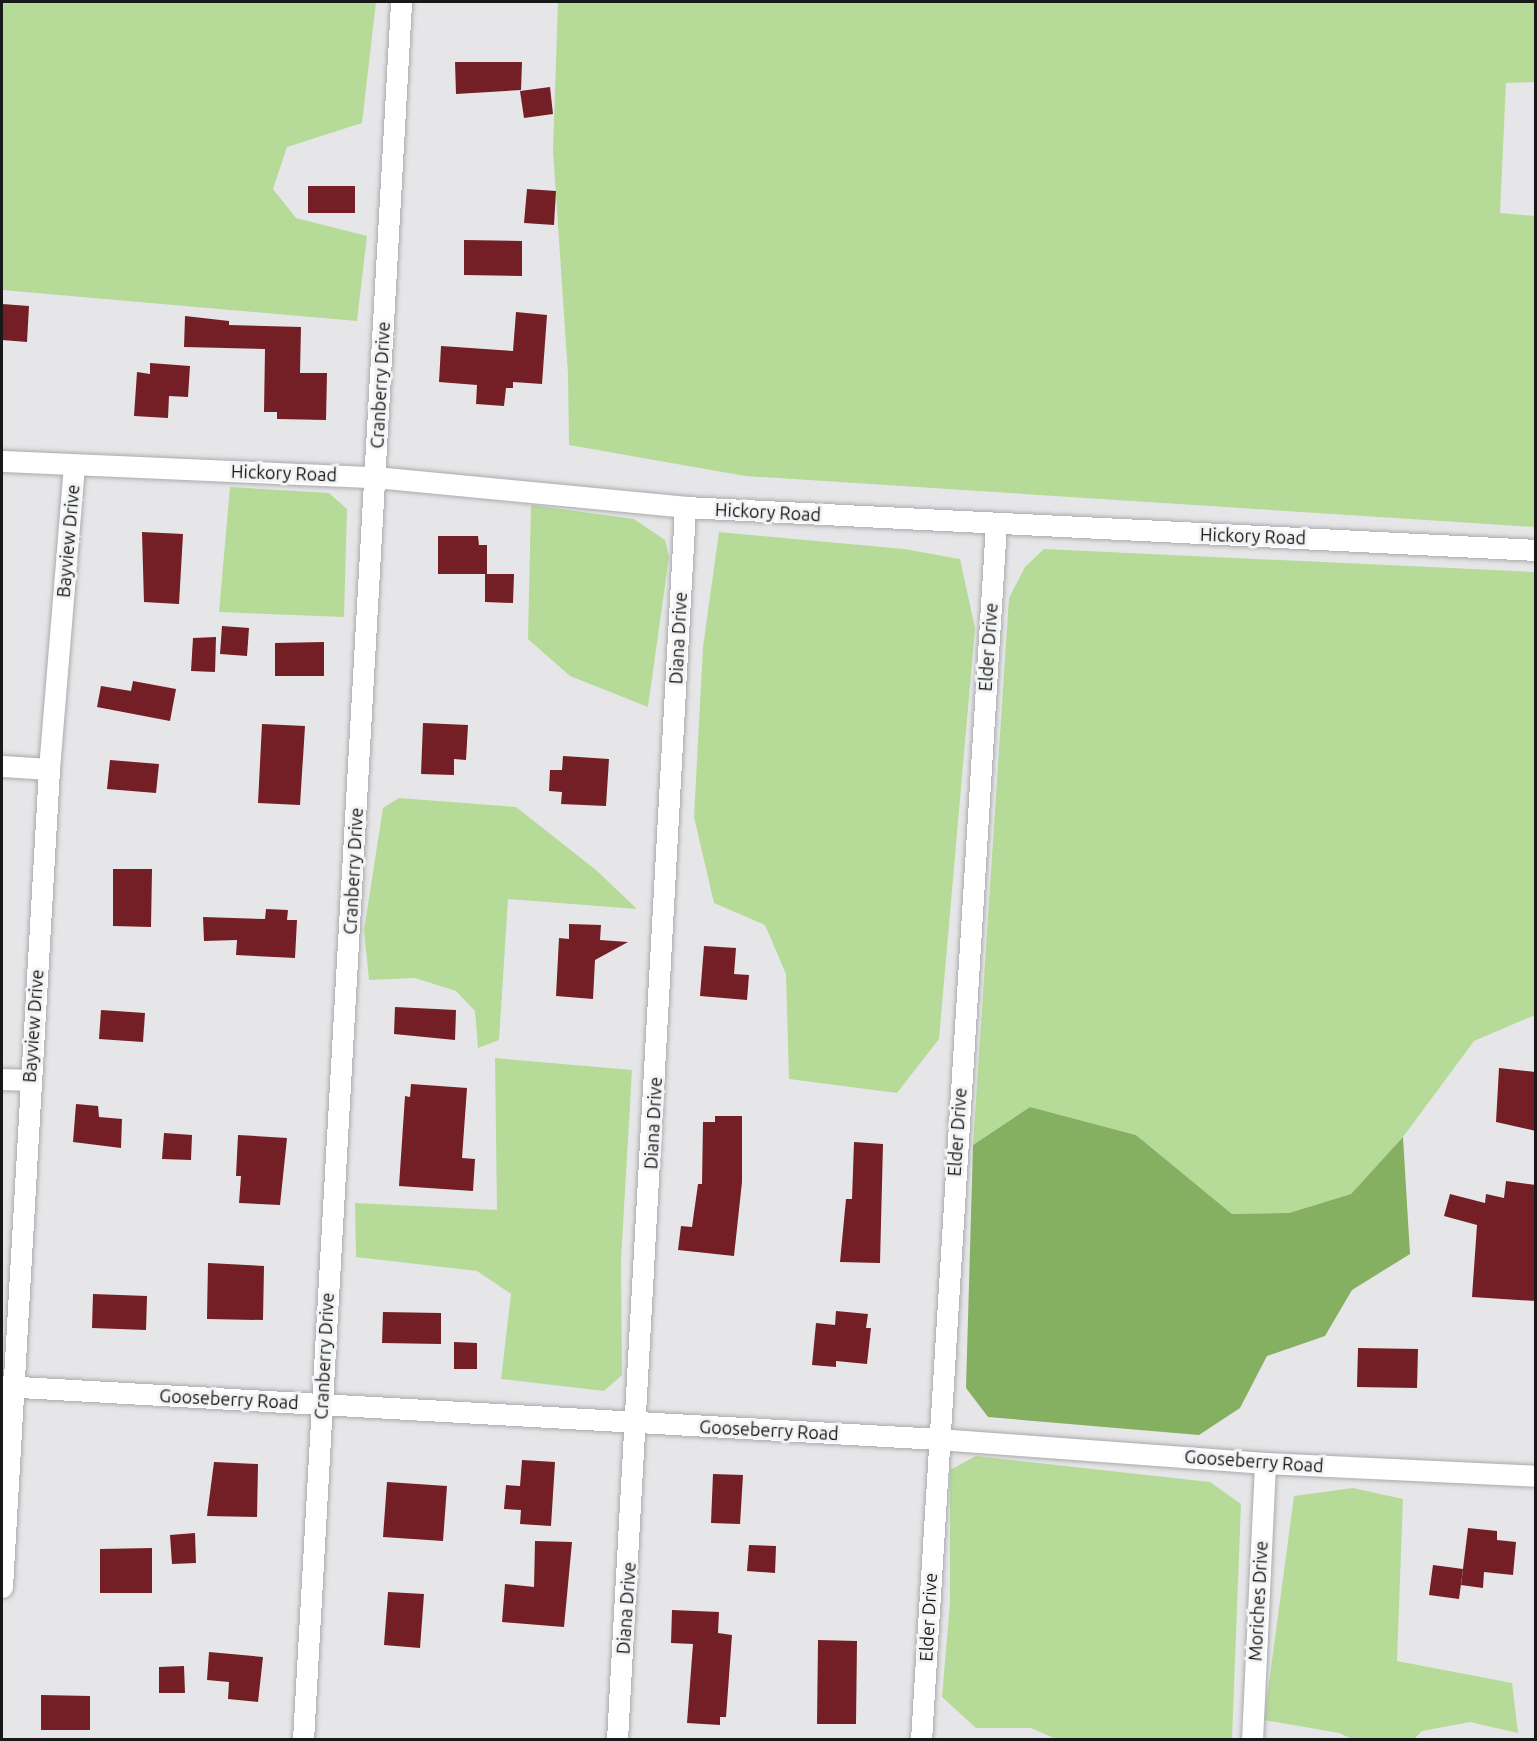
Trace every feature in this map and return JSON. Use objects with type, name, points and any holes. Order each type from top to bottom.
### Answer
[{"type":"street","name":"Cranberry Drive","points":[[303,1740],[401,2]]},
{"type":"street","name":"Hickory Road","points":[[2,461],[375,477],[685,507],[996,525],[1536,550]]},
{"type":"street","name":"Bayview Drive","points":[[2,1587],[6,1387],[49,768],[74,465]]},
{"type":"street","name":"Diana Drive","points":[[617,1740],[637,1424],[685,507]]},
{"type":"street","name":"Elder Drive","points":[[921,1740],[996,525]]},
{"type":"street","points":[[2,766],[49,768]]},
{"type":"street","points":[[2,1079],[29,1080]]},
{"type":"street","name":"Gooseberry Road","points":[[6,1387],[938,1439],[1265,1463],[1536,1476]]},
{"type":"street","name":"Moriches Drive","points":[[1252,1740],[1265,1463]]},
{"type":"green space","points":[[2,2],[376,2],[362,123],[287,147],[273,189],[296,218],[367,236],[357,321],[2,290]]},
{"type":"green space","points":[[558,2],[1535,2],[1535,82],[1506,83],[1500,213],[1535,216],[1535,527],[745,476],[569,445],[568,374],[553,151]]},
{"type":"green space","points":[[230,487],[329,493],[347,509],[344,617],[219,612]]},
{"type":"green space","points":[[531,505],[634,519],[665,540],[669,557],[648,707],[570,676],[528,639]]},
{"type":"green space","points":[[719,532],[904,549],[960,559],[975,628],[939,1039],[897,1093],[789,1079],[786,974],[765,925],[714,903],[694,817],[703,647]]},
{"type":"green space","points":[[1044,549],[1535,572],[1535,1015],[1474,1041],[1403,1137],[1351,1194],[1289,1213],[1232,1214],[1136,1135],[1030,1107],[973,1145],[1009,598],[1025,567]]},
{"type":"green space","points":[[399,798],[516,807],[596,870],[637,909],[508,899],[499,1040],[478,1048],[475,1011],[456,991],[415,978],[369,980],[364,930],[383,808]]},
{"type":"green space","points":[[495,1058],[632,1070],[621,1260],[622,1375],[604,1391],[501,1379],[511,1294],[477,1271],[356,1257],[355,1203],[497,1210]]},
{"type":"green space","points":[[1030,1107],[1136,1135],[1232,1214],[1289,1213],[1351,1194],[1403,1137],[1410,1254],[1352,1290],[1325,1336],[1267,1356],[1240,1408],[1199,1435],[988,1417],[966,1388],[973,1145]]},
{"type":"green space","points":[[976,1456],[1210,1482],[1241,1504],[1232,1739],[1058,1740],[1031,1728],[976,1728],[942,1697],[950,1602],[950,1470]]},
{"type":"green space","points":[[1353,1488],[1403,1499],[1397,1661],[1512,1683],[1518,1733],[1470,1722],[1422,1731],[1414,1739],[1352,1739],[1339,1733],[1264,1720],[1294,1496]]},
{"type":"building","points":[[455,62],[522,62],[521,90],[456,94]]},
{"type":"building","points":[[550,87],[553,114],[524,118],[520,91]]},
{"type":"building","points":[[308,186],[355,186],[355,213],[308,213]]},
{"type":"building","points":[[527,189],[556,191],[554,225],[524,223]]},
{"type":"building","points":[[464,240],[522,241],[522,276],[464,275]]},
{"type":"building","points":[[2,304],[29,306],[27,342],[2,340]]},
{"type":"building","points":[[516,312],[547,315],[542,384],[513,382],[513,388],[506,388],[504,406],[476,404],[477,385],[439,382],[441,346],[513,351]]},
{"type":"building","points":[[185,316],[229,321],[229,325],[301,327],[300,373],[327,373],[326,420],[277,419],[277,412],[264,412],[265,349],[184,347]]},
{"type":"building","points":[[150,363],[190,366],[188,397],[169,396],[168,418],[134,416],[137,372],[150,374]]},
{"type":"building","points":[[142,532],[183,534],[179,604],[144,602]]},
{"type":"building","points":[[438,536],[478,536],[479,545],[487,545],[487,574],[514,574],[513,603],[485,602],[485,574],[438,574]]},
{"type":"building","points":[[222,626],[249,628],[247,656],[220,654]]},
{"type":"building","points":[[216,637],[215,672],[191,671],[193,638]]},
{"type":"building","points":[[324,642],[324,676],[275,676],[275,643]]},
{"type":"building","points":[[133,681],[176,689],[170,721],[97,707],[101,686],[131,691]]},
{"type":"building","points":[[423,723],[468,725],[466,760],[454,759],[454,775],[421,774]]},
{"type":"building","points":[[262,724],[305,726],[300,805],[258,803]]},
{"type":"building","points":[[563,756],[609,759],[606,806],[561,804],[562,792],[549,791],[550,770],[562,770]]},
{"type":"building","points":[[110,760],[159,764],[156,793],[107,789]]},
{"type":"building","points":[[113,869],[152,869],[151,927],[113,926]]},
{"type":"building","points":[[266,909],[288,910],[287,920],[297,920],[295,958],[236,955],[237,940],[204,941],[203,917],[265,919]]},
{"type":"building","points":[[569,924],[601,925],[600,940],[628,942],[595,960],[593,999],[556,996],[559,938],[569,939]]},
{"type":"building","points":[[704,946],[736,948],[734,974],[749,975],[747,1000],[700,996]]},
{"type":"building","points":[[395,1007],[456,1010],[455,1040],[394,1034]]},
{"type":"building","points":[[101,1010],[145,1013],[143,1042],[99,1039]]},
{"type":"building","points":[[1499,1068],[1536,1072],[1536,1131],[1496,1122]]},
{"type":"building","points":[[411,1084],[467,1088],[462,1158],[475,1159],[473,1191],[399,1186],[405,1096],[410,1097]]},
{"type":"building","points":[[76,1104],[98,1106],[99,1117],[122,1119],[121,1148],[73,1142]]},
{"type":"building","points":[[715,1116],[742,1116],[742,1182],[734,1256],[678,1250],[681,1226],[692,1227],[698,1184],[702,1184],[703,1122],[715,1122]]},
{"type":"building","points":[[164,1133],[192,1135],[191,1160],[162,1159]]},
{"type":"building","points":[[238,1135],[287,1138],[280,1205],[239,1203],[241,1176],[236,1176]]},
{"type":"building","points":[[854,1142],[883,1144],[880,1263],[840,1262],[846,1199],[852,1199]]},
{"type":"building","points":[[1506,1181],[1536,1185],[1536,1301],[1472,1297],[1477,1225],[1444,1216],[1450,1194],[1485,1203],[1486,1194],[1504,1198]]},
{"type":"building","points":[[208,1263],[264,1266],[263,1320],[207,1319]]},
{"type":"building","points":[[93,1294],[147,1296],[146,1330],[92,1328]]},
{"type":"building","points":[[836,1311],[868,1314],[866,1328],[871,1328],[867,1364],[836,1361],[836,1367],[812,1365],[816,1323],[835,1325]]},
{"type":"building","points":[[383,1312],[441,1313],[441,1344],[382,1343]]},
{"type":"building","points":[[454,1342],[477,1343],[477,1369],[454,1369]]},
{"type":"building","points":[[1358,1348],[1418,1349],[1417,1388],[1357,1387]]},
{"type":"building","points":[[522,1460],[555,1462],[551,1526],[520,1524],[521,1510],[504,1509],[506,1485],[520,1486]]},
{"type":"building","points":[[214,1462],[258,1464],[257,1517],[207,1516]]},
{"type":"building","points":[[713,1474],[743,1475],[740,1524],[711,1523]]},
{"type":"building","points":[[387,1482],[447,1486],[443,1541],[383,1537]]},
{"type":"building","points":[[1468,1528],[1497,1531],[1497,1540],[1516,1542],[1513,1575],[1484,1572],[1483,1588],[1461,1585]]},
{"type":"building","points":[[195,1533],[196,1563],[172,1564],[170,1535]]},
{"type":"building","points":[[535,1541],[572,1542],[564,1627],[502,1622],[505,1584],[534,1587]]},
{"type":"building","points":[[749,1545],[776,1546],[775,1573],[747,1571]]},
{"type":"building","points":[[152,1548],[152,1593],[100,1593],[100,1549]]},
{"type":"building","points":[[1433,1565],[1463,1569],[1459,1599],[1429,1595]]},
{"type":"building","points":[[388,1592],[424,1594],[420,1648],[384,1645]]},
{"type":"building","points":[[672,1610],[719,1612],[718,1633],[732,1635],[726,1717],[720,1717],[720,1725],[687,1723],[693,1644],[671,1643]]},
{"type":"building","points":[[818,1640],[857,1641],[856,1724],[817,1724]]},
{"type":"building","points":[[209,1652],[263,1657],[258,1702],[228,1699],[229,1682],[207,1680]]},
{"type":"building","points":[[184,1666],[185,1693],[159,1693],[159,1667]]},
{"type":"building","points":[[41,1695],[90,1696],[90,1730],[41,1730]]}]
